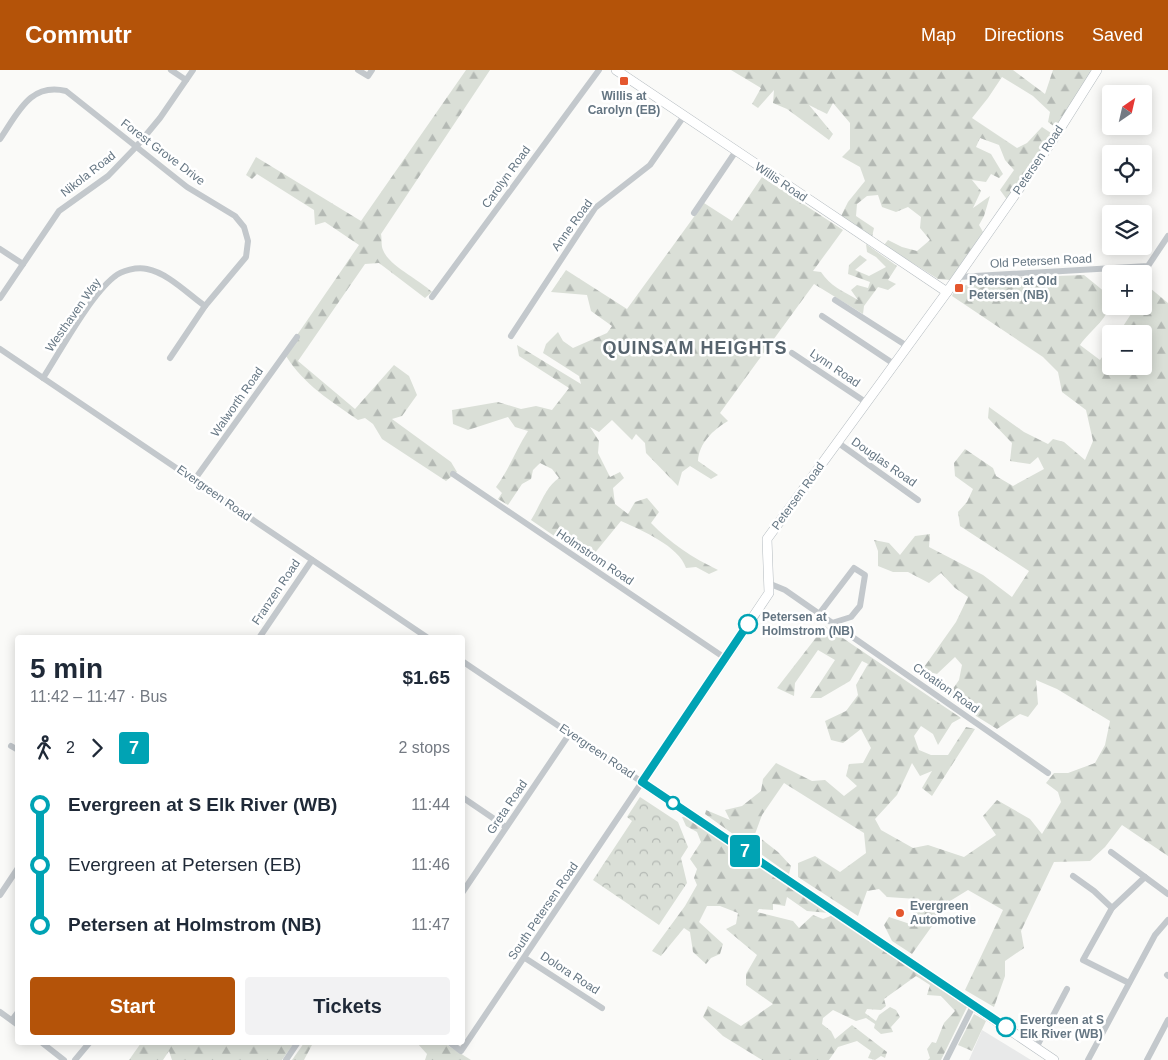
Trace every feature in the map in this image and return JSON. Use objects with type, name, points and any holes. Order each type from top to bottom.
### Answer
[{"type":"street","points":[[172,70],[186,80]]},
{"type":"street","name":"Nikola Road","points":[[0,298],[59,211],[108,176],[136,147],[160,118],[193,70]]},
{"type":"street","points":[[358,70],[368,76],[372,70]]},
{"type":"street","name":"Carolyn Road","points":[[432,297],[599,70]]},
{"type":"street","name":"Willis Road","points":[[616,70],[947,292]]},
{"type":"street","name":"Petersen Road","points":[[642,782],[769,593],[767,539],[958,277],[1051,143],[1097,70]]},
{"type":"street","name":"Forest Grove Drive","points":[[0,139],[33,95],[54,88],[66,91],[188,187],[235,216],[244,227],[248,241],[246,257],[205,306],[170,358]]},
{"type":"street","name":"Anne Road","points":[[511,336],[595,208],[650,165],[684,116]]},
{"type":"street","points":[[694,213],[736,151]]},
{"type":"street","name":"Old Petersen Road","points":[[958,277],[1148,266],[1168,236]]},
{"type":"street","points":[[0,249],[23,264]]},
{"type":"street","name":"Westhaven Way","points":[[44,378],[102,289],[115,275],[133,269],[147,269],[161,274],[205,306]]},
{"type":"street","points":[[835,300],[907,346]]},
{"type":"street","points":[[822,316],[894,364]]},
{"type":"street","name":"Walworth Road","points":[[195,479],[297,337]]},
{"type":"street","name":"Evergreen Road","points":[[0,349],[424,635]]},
{"type":"street","name":"Lynn Road","points":[[792,353],[866,402]]},
{"type":"street","name":"Douglas Road","points":[[837,442],[918,500]]},
{"type":"street","name":"Holmstrom Road","points":[[453,474],[725,658]]},
{"type":"street","name":"Franzen Road","points":[[261,635],[312,560]]},
{"type":"street","points":[[819,614],[854,568],[865,575],[860,606],[851,617],[832,623]]},
{"type":"street","name":"Croation Road","points":[[768,583],[785,590],[1048,773]]},
{"type":"street","name":"Evergreen Road","points":[[465,663],[1054,1060]]},
{"type":"street","name":"Greta Road","points":[[465,889],[570,733]]},
{"type":"street","points":[[11,746],[15,748]]},
{"type":"street","name":"South Petersen Road","points":[[453,1045],[461,1051],[642,782]]},
{"type":"street","points":[[465,799],[506,828]]},
{"type":"street","points":[[1111,852],[1168,894]]},
{"type":"street","points":[[0,895],[15,872]]},
{"type":"street","points":[[1073,876],[1094,891],[1112,908]]},
{"type":"street","points":[[1129,983],[1084,960],[1112,908],[1145,878]]},
{"type":"street","points":[[1088,1060],[1155,935],[1168,920]]},
{"type":"street","name":"Dolora Road","points":[[525,958],[602,1008]]},
{"type":"street","points":[[1036,1048],[1067,989]]},
{"type":"street","points":[[946,1060],[973,1006]]},
{"type":"street","points":[[0,1012],[15,1023]]},
{"type":"street","points":[[1147,1060],[1168,1020]]},
{"type":"street","points":[[45,1045],[64,1060]]},
{"type":"street","points":[[75,1060],[88,1045]]},
{"type":"street","points":[[286,1060],[296,1045]]},
{"type":"shaded area","points":[[982,1030],[1031,1060],[969,1060]]},
{"type":"green space","points":[[466,70],[490,70],[381,234],[382,248],[391,262],[432,292],[425,298],[379,263],[365,264],[298,361],[355,409],[394,365],[409,376],[417,395],[402,416],[392,419],[451,462],[457,472],[446,481],[382,439],[373,424],[365,418],[358,420],[319,392],[301,376],[286,356],[295,338],[359,245],[325,222],[315,225],[314,210],[257,174],[252,179],[246,175],[256,157],[361,221]]},
{"type":"green space","points":[[731,70],[1013,70],[1045,94],[1053,70],[1097,70],[1061,124],[1055,127],[1048,122],[1050,112],[1033,96],[1002,77],[972,118],[1017,148],[1027,143],[1042,127],[1054,135],[1008,201],[1000,190],[1014,170],[1005,160],[999,145],[980,138],[976,147],[991,154],[1003,174],[999,178],[991,174],[986,182],[972,180],[981,191],[973,208],[990,196],[979,225],[983,232],[950,280],[938,279],[884,245],[888,240],[902,247],[917,251],[930,240],[920,228],[921,217],[908,207],[896,212],[882,207],[878,195],[867,196],[857,204],[856,216],[874,228],[872,237],[841,216],[848,202],[865,181],[860,167],[842,157],[850,149],[850,123],[833,103],[827,114],[809,105],[833,134],[829,140],[787,109],[773,103],[774,90],[758,108],[752,104],[761,88]]},
{"type":"green space","points":[[762,177],[843,230],[813,271],[821,272],[833,285],[858,300],[851,290],[857,285],[868,288],[870,282],[848,274],[849,265],[860,255],[867,260],[855,270],[869,276],[886,267],[876,257],[867,252],[866,244],[897,266],[888,280],[896,284],[888,290],[878,287],[864,306],[863,314],[814,284],[720,413],[728,421],[712,433],[701,448],[698,461],[718,475],[711,479],[690,466],[682,472],[678,486],[646,453],[645,443],[636,434],[632,440],[612,420],[599,432],[590,427],[599,441],[598,453],[610,477],[620,472],[624,478],[613,488],[615,504],[628,514],[635,502],[647,498],[659,512],[651,523],[682,549],[718,570],[709,574],[696,567],[686,568],[682,560],[668,546],[649,534],[621,521],[589,560],[531,520],[550,486],[559,478],[552,469],[540,463],[533,470],[531,479],[522,484],[508,505],[498,499],[502,493],[496,487],[528,431],[515,427],[508,417],[468,430],[453,424],[452,410],[498,402],[521,409],[536,406],[552,410],[569,388],[519,356],[517,345],[581,384],[579,376],[543,353],[546,344],[558,332],[563,341],[573,348],[607,333],[612,326],[591,311],[587,295],[551,292],[566,270],[627,309],[704,203],[732,221]]},
{"type":"green space","points":[[1084,275],[1102,290],[1102,315],[1105,315],[1080,345],[1100,360],[1102,357],[1102,375],[1152,375],[1152,325],[1124,325],[1130,315],[1152,315],[1152,290],[1168,303],[1168,856],[1122,825],[1105,847],[1090,861],[1054,862],[1021,931],[1024,948],[1005,961],[1005,976],[994,1007],[965,990],[1003,910],[968,890],[937,909],[937,919],[912,954],[892,941],[884,925],[889,917],[910,924],[917,899],[887,897],[879,889],[867,891],[858,916],[798,877],[798,863],[815,856],[840,872],[866,853],[864,833],[784,783],[762,815],[755,834],[778,852],[791,866],[789,874],[705,814],[706,810],[730,820],[725,810],[742,806],[761,791],[763,779],[776,763],[812,781],[825,780],[844,796],[857,786],[846,776],[849,764],[863,763],[871,748],[861,729],[843,743],[831,740],[825,721],[846,711],[858,695],[856,685],[868,664],[862,661],[850,681],[821,698],[810,698],[835,660],[818,650],[795,683],[794,696],[777,688],[825,626],[961,718],[952,723],[938,745],[933,734],[921,726],[914,736],[919,750],[931,755],[948,755],[966,727],[975,729],[932,796],[922,788],[932,771],[920,776],[912,763],[897,795],[875,819],[881,830],[913,848],[928,845],[964,857],[996,835],[983,816],[997,800],[1030,819],[1042,834],[1061,802],[1058,792],[1046,783],[1054,773],[1068,773],[1095,763],[1105,745],[1110,721],[1057,689],[1036,680],[1038,704],[1028,717],[1020,714],[997,729],[968,711],[956,699],[948,696],[959,680],[962,665],[955,657],[937,674],[922,670],[956,622],[968,597],[955,588],[941,573],[929,583],[908,572],[893,572],[878,566],[878,551],[874,540],[889,543],[900,555],[915,536],[930,534],[929,547],[983,575],[1012,597],[1029,571],[960,526],[958,512],[967,502],[973,489],[955,476],[954,463],[965,449],[993,468],[996,476],[1013,486],[1044,469],[1038,457],[1030,464],[1010,461],[1012,443],[988,418],[989,407],[1024,432],[1048,444],[1053,439],[1064,442],[1085,460],[1093,441],[1086,410],[1062,392],[1058,372],[1043,357],[952,296],[956,287],[1006,278]]},
{"type":"green space","points":[[640,797],[678,822],[688,847],[681,858],[687,883],[659,925],[593,880],[632,821],[627,817]]},
{"type":"green space","points":[[682,817],[691,818],[829,913],[807,911],[787,897],[785,906],[773,904],[773,910],[759,909],[757,912],[793,921],[799,928],[813,915],[823,919],[833,915],[968,1005],[941,1060],[928,1060],[930,1058],[927,1049],[932,1042],[936,1043],[944,1023],[955,1011],[941,996],[927,995],[930,985],[916,976],[884,999],[886,1006],[881,1010],[867,1009],[865,1013],[876,1021],[879,1015],[890,1007],[896,1010],[900,1017],[891,1027],[893,1032],[881,1034],[874,1028],[875,1024],[866,1018],[856,1021],[833,1010],[823,1018],[822,1024],[831,1031],[835,1039],[852,1025],[887,1052],[885,1058],[881,1056],[875,1060],[868,1058],[871,1051],[857,1041],[838,1047],[829,1060],[762,1060],[723,1036],[703,1017],[708,1006],[741,1026],[773,1004],[746,985],[746,974],[757,955],[726,929],[736,924],[738,913],[720,906],[707,906],[699,922],[723,944],[720,954],[711,958],[706,964],[693,952],[690,932],[684,928],[661,956],[652,951],[685,906],[697,885],[694,878],[697,869],[690,859],[701,842],[697,832],[686,826]]},
{"type":"green space","points":[[974,1014],[986,1021],[972,1051],[958,1045]]},
{"type":"green space","points":[[140,1045],[293,1045],[282,1060],[172,1060],[169,1051],[163,1060],[129,1060]]},
{"type":"green space","points":[[303,1045],[312,1045],[304,1060],[292,1060]]},
{"type":"green space","points":[[419,1045],[447,1045],[471,1060],[425,1060],[427,1054]]},
{"type":"bus line","name":"7","points":[[748,624],[642,782],[1006,1027]]},
{"type":"place","name":"Willis at Carolyn (EB)","points":[[624,81]]},
{"type":"place","name":"Petersen at Old Petersen (NB)","points":[[959,288]]},
{"type":"place","name":"Petersen at Holmstrom (NB)","points":[[748,624]]},
{"type":"place","name":"Evergreen Automotive","points":[[900,913]]},
{"type":"place","name":"Evergreen at S Elk River (WB)","points":[[1006,1027]]},
{"type":"district","name":"QUINSAM HEIGHTS","points":[[695,348]]}]
